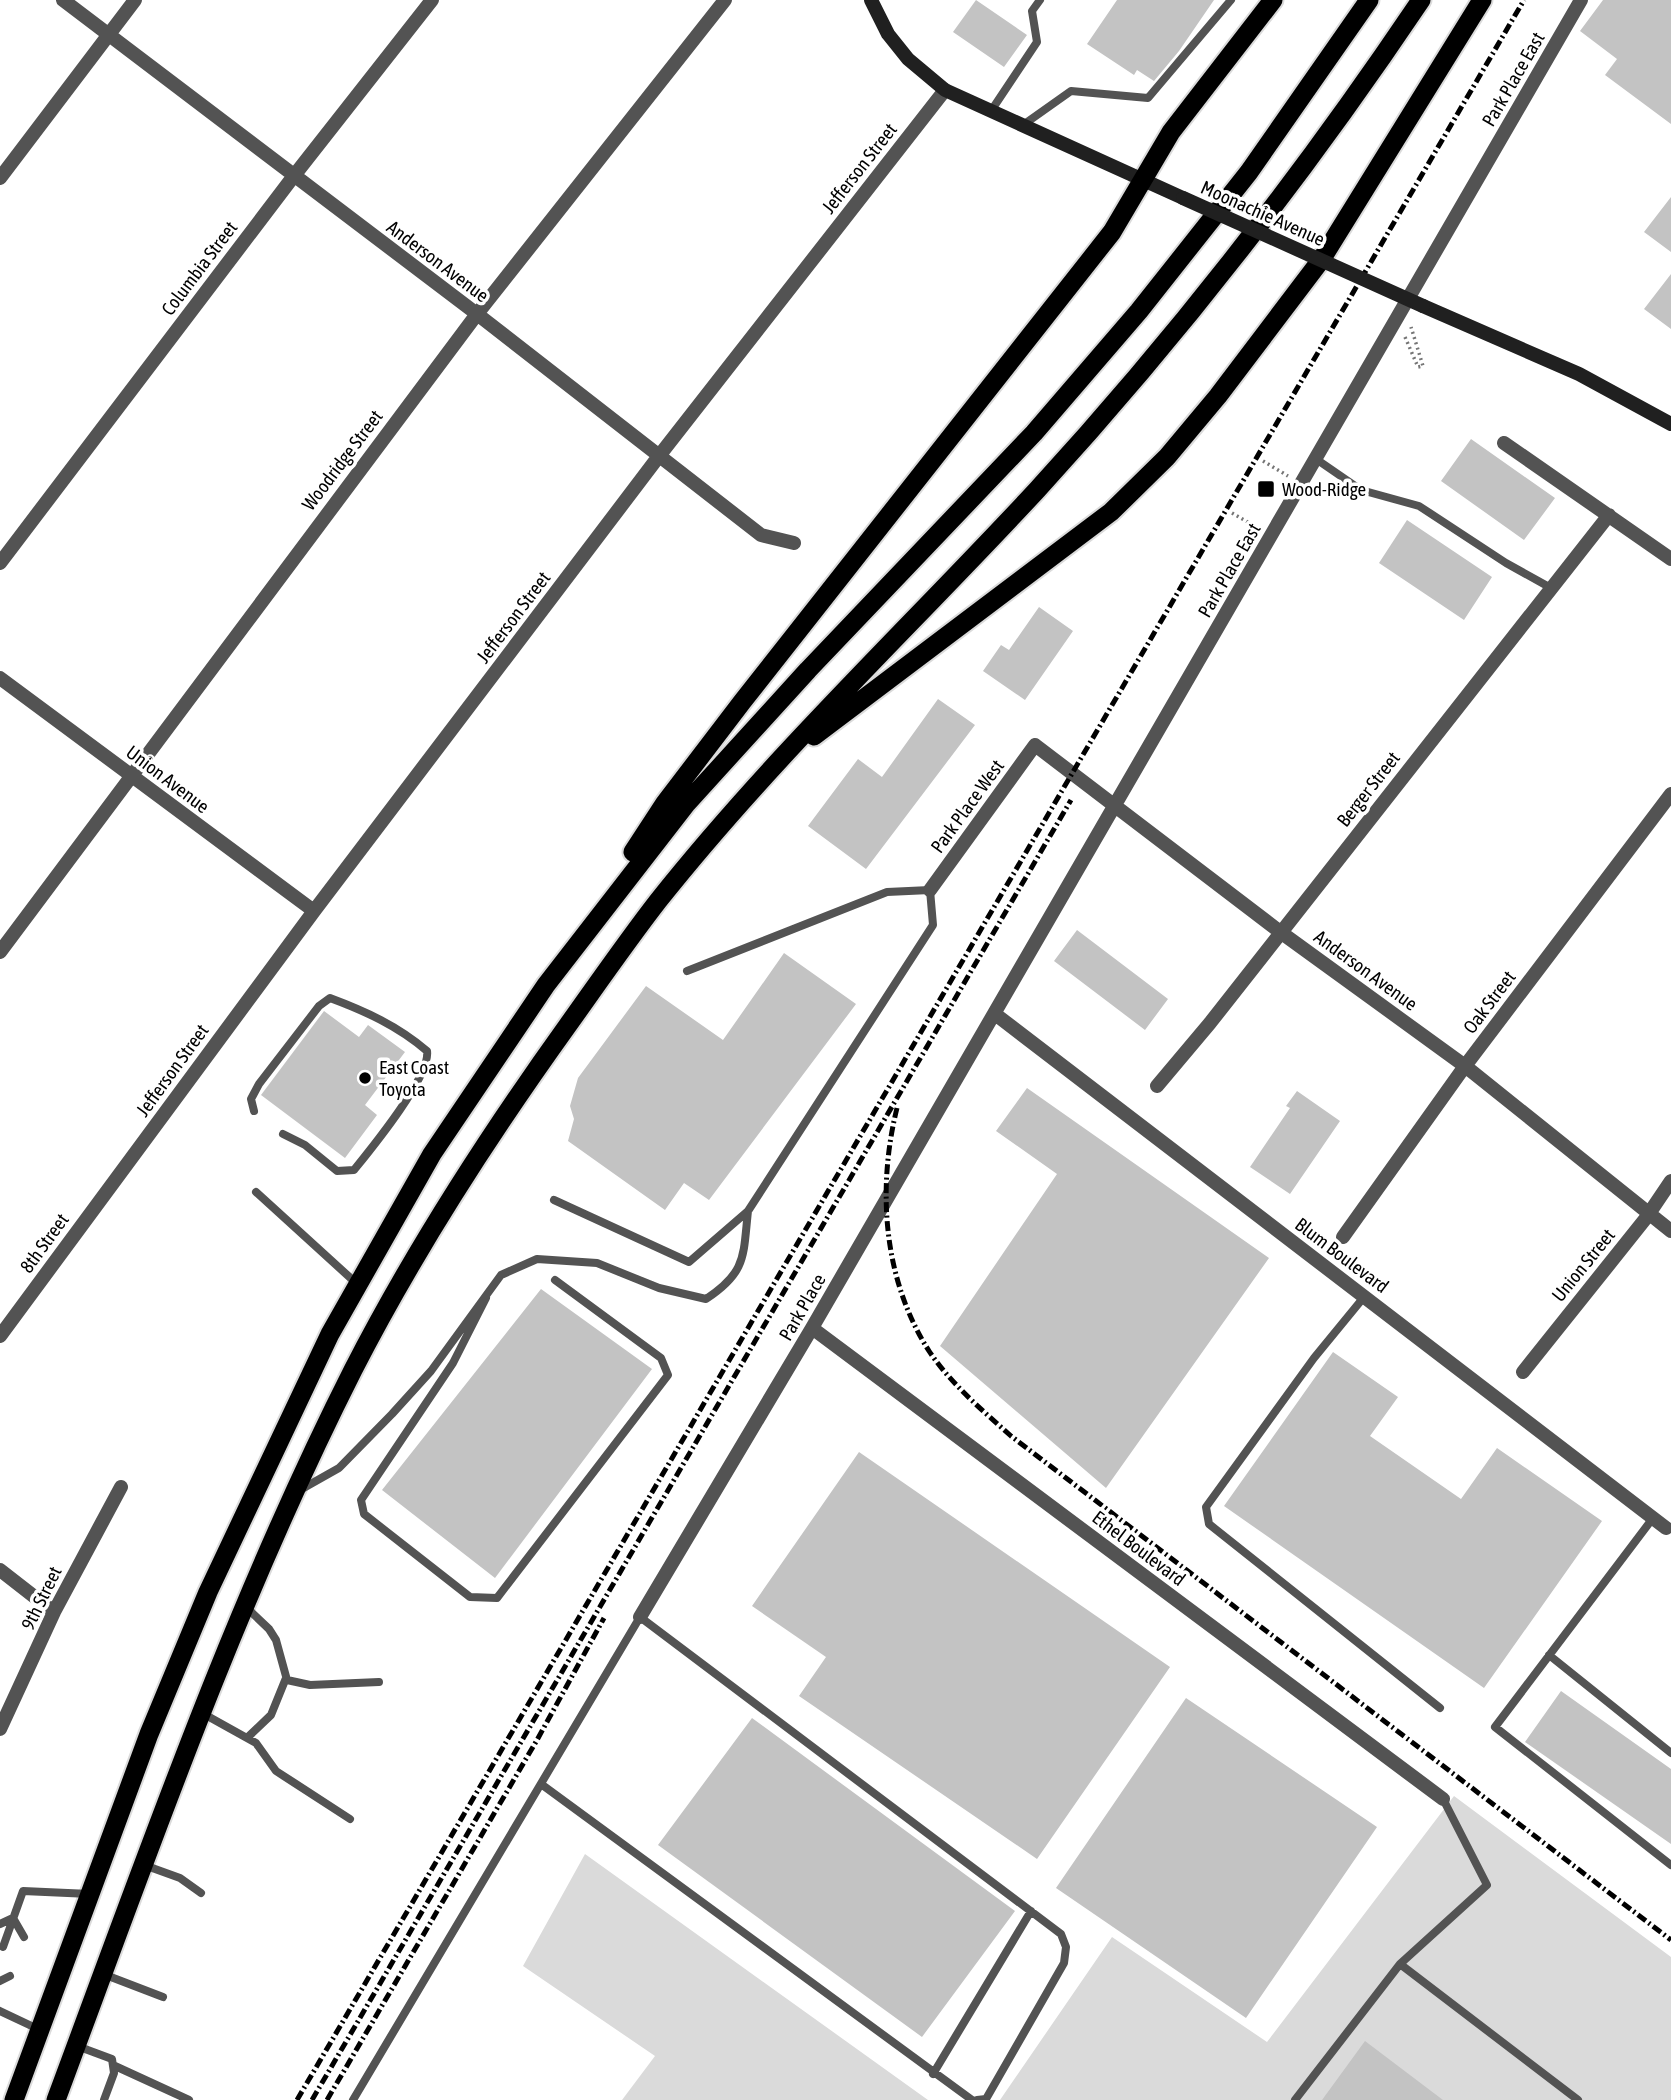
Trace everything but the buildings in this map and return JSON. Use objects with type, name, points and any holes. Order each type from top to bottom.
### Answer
[{"type":"highway","points":[[14,2100],[149,1734],[208,1592],[356,1283],[432,1154],[666,803],[742,702],[1112,232],[1171,132],[1273,0]]},
{"type":"highway","points":[[546,985],[687,803],[808,670],[1024,443],[1139,311],[1249,172],[1369,0]]},
{"type":"highway","points":[[57,2100],[200,1712],[245,1606],[354,1368],[405,1274],[464,1176],[656,904],[765,773],[1034,493],[1176,334],[1288,191],[1421,0]]},
{"type":"highway","points":[[765,773],[1064,548],[1136,489],[1218,396],[1321,260],[1482,0]]},
{"type":"main road","name":"Moonachie Avenue","points":[[871,0],[888,34],[908,59],[945,90],[1613,391],[1671,424]]},
{"type":"street","name":"Anderson Avenue","points":[[63,0],[477,314],[761,535],[794,543]]},
{"type":"street","points":[[0,178],[135,0]]},
{"type":"street","name":"Columbia Street","points":[[0,563],[293,177],[432,0]]},
{"type":"street","name":"Woodridge Street","points":[[0,952],[477,314],[725,0]]},
{"type":"street","name":"Park Place East","points":[[995,1014],[1581,0]]},
{"type":"street","name":"Jefferson Street","points":[[120,1174],[313,911],[659,456],[945,90]]},
{"type":"street","points":[[1504,443],[1671,559]]},
{"type":"street","name":"Berger Street","points":[[1157,1086],[1210,1023],[1279,931],[1609,515]]},
{"type":"street","name":"Union Avenue","points":[[0,678],[313,911]]},
{"type":"street","name":"Anderson Avenue","points":[[1035,745],[1279,931],[1465,1066],[1671,1231]]},
{"type":"street","name":"Park Place West","points":[[930,890],[1035,745]]},
{"type":"street","name":"Oak Street","points":[[1343,1237],[1465,1066],[1671,794]]},
{"type":"street","name":"Blum Boulevard","points":[[995,1014],[1666,1528]]},
{"type":"street","name":"Park Place","points":[[640,1618],[995,1014]]},
{"type":"street","name":"8th Street","points":[[0,1336],[120,1174]]},
{"type":"street","name":"Union Street","points":[[1523,1372],[1646,1218],[1648,1211],[1671,1181]]},
{"type":"street","name":"Ethel Boulevard","points":[[812,1328],[1443,1799]]},
{"type":"street","name":"9th Street","points":[[0,1729],[54,1612],[121,1487]]},
{"type":"street","points":[[0,1570],[54,1612]]},
{"type":"lane","points":[[991,111],[1037,41],[1032,10],[1040,0]]},
{"type":"lane","points":[[1023,125],[1071,91],[1148,98],[1231,0]]},
{"type":"lane","points":[[1316,459],[1360,490],[1419,506],[1506,563],[1551,588]]},
{"type":"lane","points":[[554,1200],[689,1262],[748,1210],[933,925],[930,890],[887,892],[687,971]]},
{"type":"lane","points":[[254,1111],[251,1100],[259,1084],[319,1006],[330,998],[370,1014],[412,1038],[427,1051],[428,1058],[415,1086],[354,1170],[337,1171],[305,1145],[283,1134]]},
{"type":"lane","points":[[256,1192],[356,1283]]},
{"type":"lane","points":[[555,1280],[661,1358],[668,1375],[497,1598],[470,1597],[364,1514],[361,1500],[453,1363],[486,1298],[501,1275],[537,1259],[597,1263],[659,1288],[706,1299],[731,1283],[743,1256],[748,1210]]},
{"type":"lane","points":[[1364,1297],[1297,1380],[1206,1507],[1209,1524],[1440,1708]]},
{"type":"lane","points":[[295,1493],[339,1468],[431,1371],[461,1327],[486,1298]]},
{"type":"lane","points":[[1653,1518],[1495,1727],[1671,1865]]},
{"type":"lane","points":[[245,1606],[269,1629],[276,1640],[286,1678],[271,1715],[248,1737]]},
{"type":"lane","points":[[353,2100],[640,1618],[1061,1934],[1066,1947],[1064,1963],[986,2099],[977,2100]]},
{"type":"lane","points":[[1549,1655],[1671,1753]]},
{"type":"lane","points":[[286,1678],[310,1685],[379,1682]]},
{"type":"lane","points":[[200,1712],[248,1737],[281,1776],[349,1819]]},
{"type":"lane","points":[[541,1784],[972,2100]]},
{"type":"lane","points":[[1295,2100],[1400,1964],[1487,1885],[1443,1799]]},
{"type":"lane","points":[[143,1864],[180,1878],[201,1893]]},
{"type":"lane","points":[[3,1947],[23,1891],[90,1895]]},
{"type":"lane","points":[[933,2074],[1031,1911]]},
{"type":"lane","points":[[0,1924],[13,1918]]},
{"type":"lane","points":[[13,1918],[24,1937]]},
{"type":"lane","points":[[1400,1964],[1578,2100]]},
{"type":"lane","points":[[103,1974],[163,1997]]},
{"type":"lane","points":[[0,1981],[10,1976]]},
{"type":"lane","points":[[0,2011],[40,2030]]},
{"type":"lane","points":[[76,2046],[112,2059],[115,2066],[104,2100]]},
{"type":"lane","points":[[115,2066],[189,2100]]},
{"type":"path","points":[[1404,335],[1418,367],[1423,366],[1411,327]]},
{"type":"path","points":[[1263,461],[1290,477]]},
{"type":"path","points":[[1233,513],[1259,529]]},
{"type":"shaded area","points":[[1454,1796],[1671,1957],[1671,2100],[1000,2100],[1112,1937],[1267,2042]]},
{"type":"shaded area","points":[[585,1854],[928,2100],[622,2100],[655,2056],[523,1966]]},
{"type":"railway","points":[[297,2100],[1524,0]]},
{"type":"railway","points":[[312,2100],[1071,800]]},
{"type":"railway","points":[[897,1108],[887,1170],[886,1201],[893,1264],[914,1323],[929,1351],[957,1386],[1011,1436],[1671,1940]]},
{"type":"railway","points":[[327,2100],[537,1740],[604,1618]]},
{"type":"place","name":"Wood-Ridge","points":[[1266,489]]},
{"type":"place","name":"East Coast Toyota","points":[[365,1078]]}]
